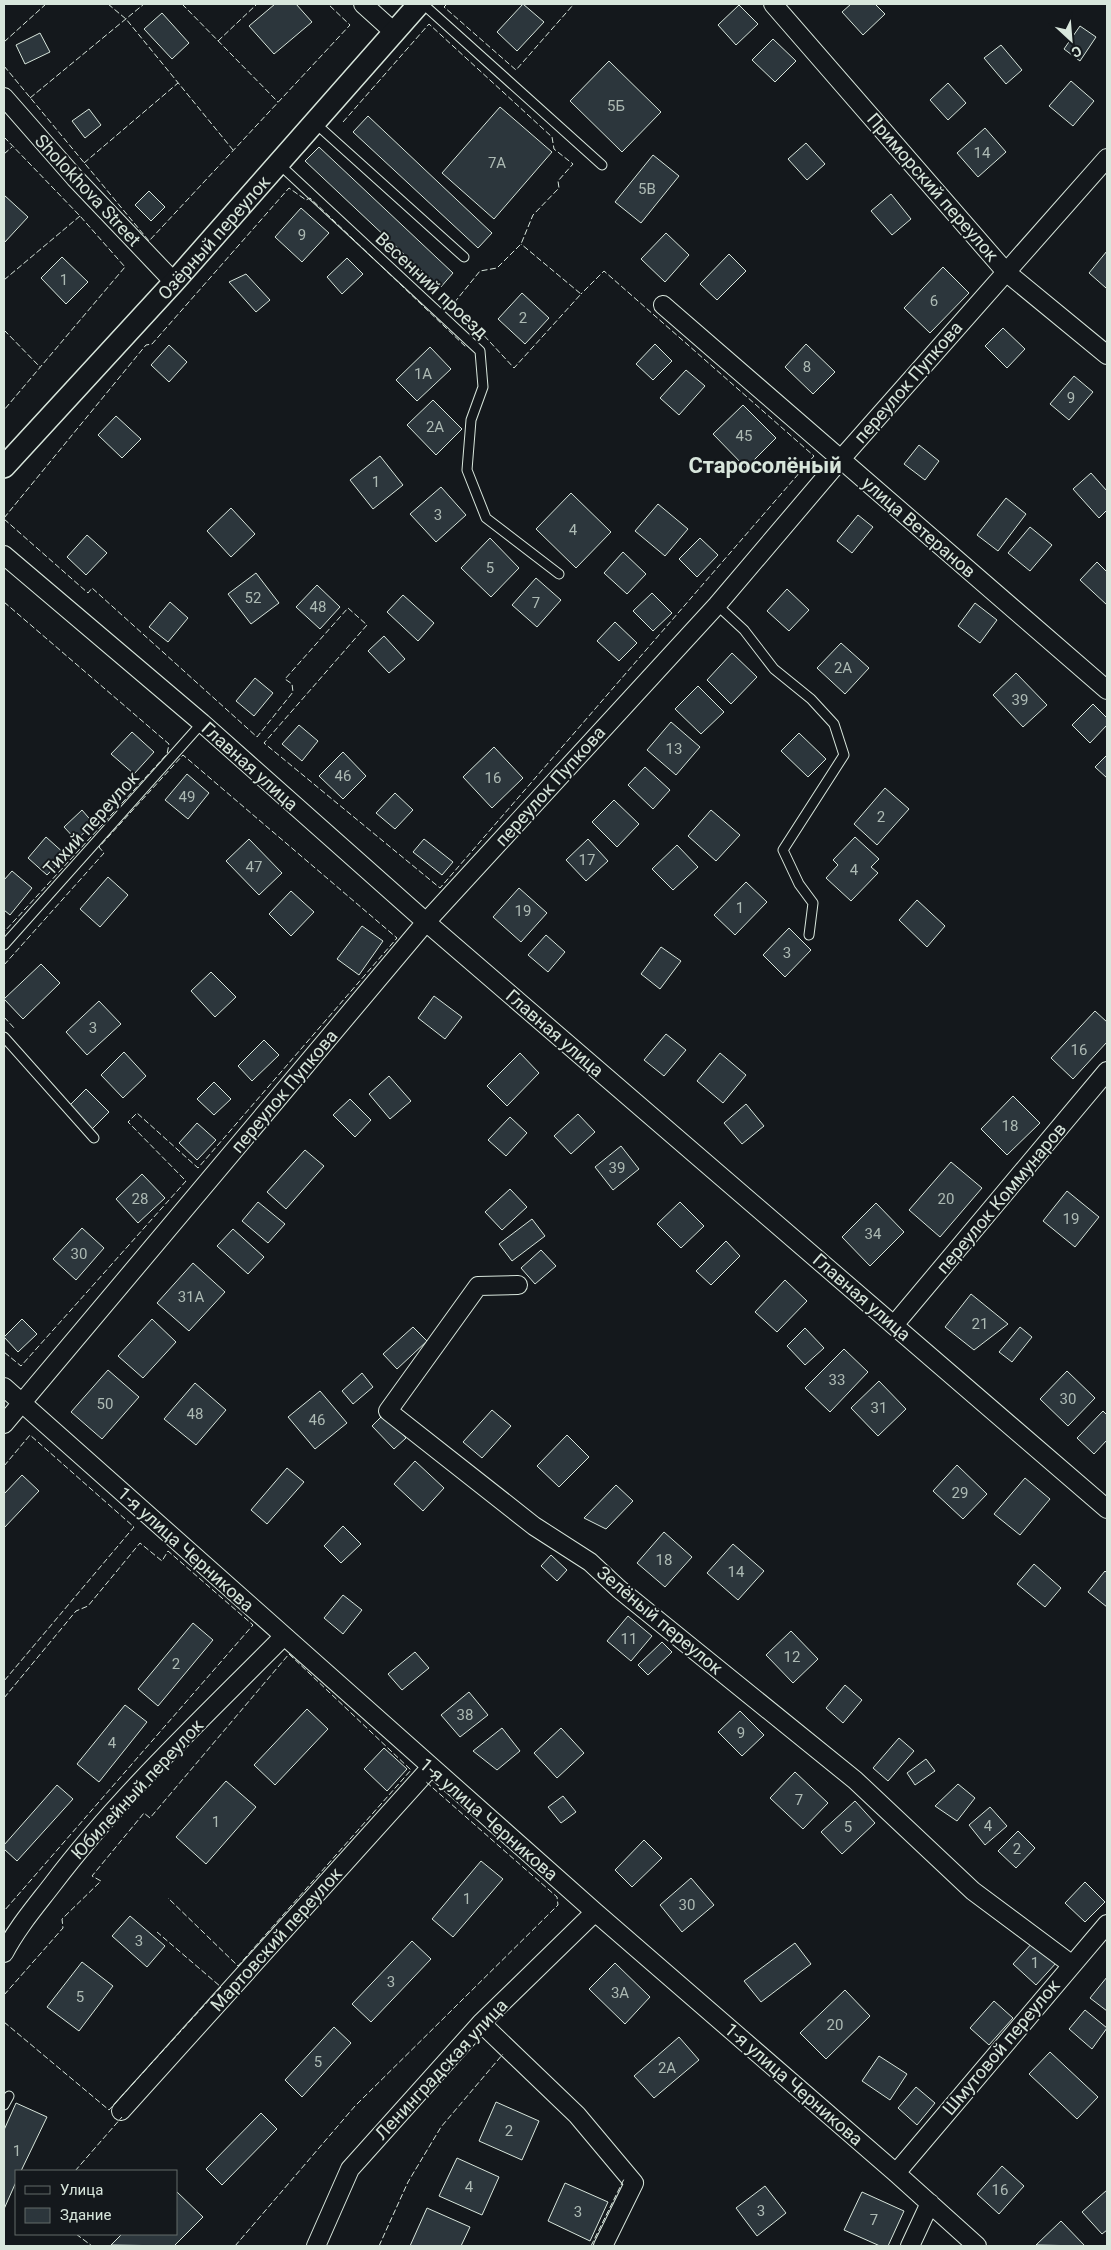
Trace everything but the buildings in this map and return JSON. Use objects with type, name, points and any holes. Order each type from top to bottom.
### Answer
[{"type":"street","points":[[363,4],[394,32]]},
{"type":"street","name":"Озёрный переулок","points":[[4,467],[174,282],[419,4]]},
{"type":"street","name":"Приморский переулок","points":[[773,4],[1006,272],[1107,355]]},
{"type":"street","name":"Sholokhova Street","points":[[4,97],[75,178],[174,282]]},
{"type":"street","name":"переулок Пупкова","points":[[4,1424],[426,922],[717,605],[841,459],[1107,158]]},
{"type":"street","name":"улица Ветеранов","points":[[663,305],[1107,690]]},
{"type":"street","name":"Главная улица","points":[[4,556],[202,723],[426,922],[1107,1509]]},
{"type":"street","name":"переулок Коммунаров","points":[[894,1325],[1107,1071]]},
{"type":"street","name":"Зелёный переулок","points":[[518,1285],[478,1286],[388,1411],[534,1526],[590,1562],[619,1589],[855,1780],[973,1891],[1072,1964]]},
{"type":"street","name":"1-я улица Черникова","points":[[4,1387],[594,1912],[896,2172],[977,2246]]},
{"type":"street","name":"Юбилейный переулок","points":[[4,1953],[13,1936],[82,1844],[283,1636]]},
{"type":"street","name":"Мартовский переулок","points":[[121,2111],[430,1767]]},
{"type":"street","name":"Ленинградская улица","points":[[316,2246],[350,2169],[481,2023],[594,1912]]},
{"type":"street","name":"Шмутовой переулок","points":[[896,2172],[1107,1924]]},
{"type":"street","points":[[481,2023],[578,2115],[634,2183],[603,2246]]},
{"type":"street","points":[[910,2246],[930,2203]]},
{"type":"lane","points":[[423,4],[602,164]]},
{"type":"lane","points":[[315,122],[464,258]]},
{"type":"lane","name":"Весенний проезд","points":[[279,164],[480,351],[483,387],[471,420],[468,470],[486,518],[559,574]]},
{"type":"lane","points":[[717,605],[744,630],[774,669],[811,699],[834,724],[844,755],[783,850],[799,884],[813,902],[809,935]]},
{"type":"lane","name":"Тихий переулок","points":[[4,945],[202,723]]},
{"type":"lane","points":[[4,1037],[94,1138]]},
{"type":"lane","points":[[4,2105],[9,2096]]},
{"type":"fence","points":[[4,42],[46,4]]},
{"type":"fence","points":[[108,4],[126,19],[233,150]]},
{"type":"fence","points":[[30,98],[144,4]]},
{"type":"fence","points":[[182,4],[278,102]]},
{"type":"fence","points":[[218,41],[257,4]]},
{"type":"fence","points":[[4,66],[149,241],[350,25],[328,4]]},
{"type":"fence","points":[[447,4],[444,7],[516,70],[573,5],[571,4]]},
{"type":"fence","points":[[343,122],[429,24],[552,137],[554,149],[573,164],[558,181],[559,188],[533,215],[521,244],[497,268],[480,271],[454,303],[514,368],[581,294],[521,244]]},
{"type":"fence","points":[[84,163],[178,83]]},
{"type":"fence","points":[[4,137],[80,216],[125,267],[4,410]]},
{"type":"fence","points":[[4,154],[12,147]]},
{"type":"fence","points":[[4,518],[146,345],[152,344],[289,188],[306,200],[310,198],[467,348]]},
{"type":"fence","points":[[4,280],[80,216]]},
{"type":"fence","points":[[4,519],[88,593],[92,588],[257,737],[293,692],[292,684],[285,679],[348,608],[367,625],[264,743],[440,888],[814,456],[604,271],[581,294]]},
{"type":"fence","points":[[4,330],[40,367]]},
{"type":"fence","points":[[4,602],[169,744],[167,754],[4,932]]},
{"type":"fence","points":[[4,965],[104,853],[99,847],[183,755],[397,938],[198,1168],[137,1113],[128,1122],[186,1181],[21,1366],[4,1352]]},
{"type":"fence","points":[[4,1017],[15,1029]]},
{"type":"fence","points":[[4,1466],[30,1435],[134,1527],[4,1681]]},
{"type":"fence","points":[[4,1698],[76,1611],[88,1606],[140,1543],[162,1561],[168,1551],[253,1625],[4,1911]]},
{"type":"fence","points":[[4,1995],[63,1928],[62,1919],[101,1881],[92,1876],[144,1813],[150,1818],[289,1654],[411,1770],[238,1966],[168,1898]]},
{"type":"fence","points":[[235,2246],[355,2106],[558,1905],[557,1897],[425,1781]]},
{"type":"fence","points":[[4,2022],[109,2110],[221,1987],[157,1932]]},
{"type":"fence","points":[[379,2246],[408,2182],[441,2127],[503,2054]]},
{"type":"fence","points":[[76,2170],[122,2117]]},
{"type":"fence","points":[[591,2246],[624,2179]]},
{"type":"fence","points":[[77,2235],[92,2246]]},
{"type":"district","name":"Староcолёный","points":[[765,465]]}]
